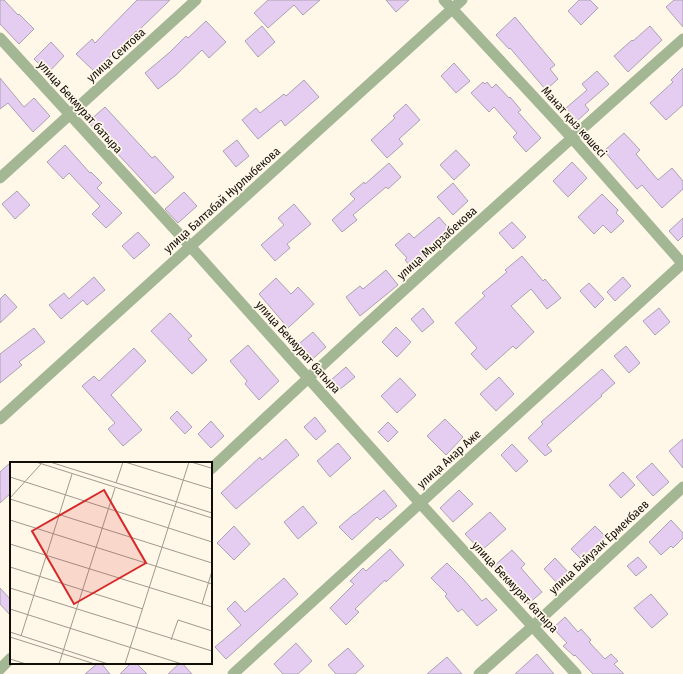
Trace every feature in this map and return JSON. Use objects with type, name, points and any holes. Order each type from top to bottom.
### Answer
[{"type":"street","name":"улица Сеитова","points":[[0,178],[196,0]]},
{"type":"street","name":"Манат қыз көшесі","points":[[444,0],[572,138],[683,264]]},
{"type":"street","name":"улица Балтабай Нурлыбекова","points":[[0,419],[462,0]]},
{"type":"street","name":"улица Бекмурат батыра","points":[[0,38],[190,246],[307,378],[576,674]]},
{"type":"street","name":"улица Мырзабекова","points":[[212,468],[307,378],[683,39]]},
{"type":"street","name":"улица Анар Аже","points":[[233,674],[683,264]]},
{"type":"street","name":"улица Байузак Ермекбаев","points":[[479,674],[683,487]]},
{"type":"street","points":[[0,669],[10,659]]},
{"type":"building","points":[[0,0],[4,0],[34,29],[19,44],[0,24]]},
{"type":"building","points":[[137,0],[170,0],[95,72],[76,54],[92,39],[95,43]]},
{"type":"building","points":[[268,0],[320,0],[303,15],[294,5],[268,28],[254,13]]},
{"type":"building","points":[[386,0],[409,0],[396,12]]},
{"type":"building","points":[[579,0],[590,0],[598,8],[581,25],[568,11]]},
{"type":"building","points":[[674,0],[683,0],[683,27],[666,7]]},
{"type":"building","points":[[515,17],[555,65],[550,69],[558,79],[546,90],[510,48],[509,49],[496,35]]},
{"type":"building","points":[[206,21],[226,42],[209,58],[202,50],[176,75],[158,89],[145,73],[186,36],[188,38]]},
{"type":"building","points":[[262,26],[275,42],[258,57],[245,41]]},
{"type":"building","points":[[650,26],[662,40],[628,72],[614,56]]},
{"type":"building","points":[[51,42],[64,56],[48,73],[34,59]]},
{"type":"building","points":[[454,63],[470,81],[456,93],[441,76]]},
{"type":"building","points":[[683,68],[683,105],[666,120],[650,103],[673,82],[671,80]]},
{"type":"building","points":[[597,71],[609,84],[585,105],[589,110],[577,121],[566,108],[587,90],[582,84]]},
{"type":"building","points":[[0,78],[24,107],[34,98],[50,116],[33,132],[8,103],[0,109]]},
{"type":"building","points":[[304,80],[319,97],[285,126],[281,120],[258,139],[242,120],[256,108],[260,113],[284,94],[286,96]]},
{"type":"building","points":[[483,82],[485,84],[487,82],[492,88],[496,84],[509,98],[510,97],[521,110],[518,112],[541,138],[526,152],[513,137],[517,133],[494,107],[489,112],[471,93]]},
{"type":"building","points":[[406,104],[420,120],[399,139],[403,144],[387,158],[371,140],[395,118],[393,116]]},
{"type":"building","points":[[105,107],[152,158],[155,156],[174,177],[155,194],[88,122]]},
{"type":"building","points":[[624,133],[640,150],[636,154],[658,180],[672,168],[683,181],[683,189],[662,208],[642,185],[637,189],[604,151]]},
{"type":"building","points":[[237,140],[249,156],[236,167],[223,151]]},
{"type":"building","points":[[65,145],[90,173],[91,172],[102,183],[97,188],[122,213],[106,228],[92,214],[100,206],[69,173],[63,179],[47,162]]},
{"type":"building","points":[[456,150],[470,165],[454,180],[440,165]]},
{"type":"building","points":[[572,162],[587,178],[568,197],[553,181]]},
{"type":"building","points":[[389,163],[401,177],[388,189],[386,187],[353,215],[357,220],[342,232],[332,220],[355,199],[350,194],[364,182],[365,184]]},
{"type":"building","points":[[453,183],[468,201],[453,215],[437,197]]},
{"type":"building","points":[[17,191],[30,205],[15,219],[2,204]]},
{"type":"building","points":[[184,192],[197,206],[178,223],[165,209]]},
{"type":"building","points":[[602,194],[618,210],[616,213],[624,221],[611,233],[603,225],[594,234],[578,217]]},
{"type":"building","points":[[294,204],[311,224],[287,244],[290,248],[275,261],[261,245],[284,225],[278,218]]},
{"type":"building","points":[[439,217],[451,231],[427,253],[429,256],[414,270],[405,260],[407,258],[395,245],[409,233],[414,238]]},
{"type":"building","points":[[683,218],[683,236],[678,241],[669,231]]},
{"type":"building","points":[[512,222],[526,237],[513,249],[499,233]]},
{"type":"building","points":[[138,232],[150,245],[134,259],[122,246]]},
{"type":"building","points":[[522,256],[543,281],[545,279],[561,298],[547,309],[531,289],[511,306],[534,332],[516,349],[513,346],[486,370],[471,354],[477,348],[455,323],[485,296],[482,293],[507,272],[505,270]]},
{"type":"building","points":[[386,270],[398,285],[360,316],[346,297],[360,286],[363,289]]},
{"type":"building","points":[[94,277],[105,290],[87,305],[83,300],[61,319],[49,305],[64,293],[69,299]]},
{"type":"building","points":[[623,277],[631,286],[615,301],[607,292]]},
{"type":"building","points":[[276,278],[291,294],[298,287],[314,304],[288,328],[259,294]]},
{"type":"building","points":[[589,283],[604,299],[595,308],[580,291]]},
{"type":"building","points":[[5,294],[17,307],[0,323],[0,299]]},
{"type":"building","points":[[423,308],[434,322],[422,332],[411,319]]},
{"type":"building","points":[[659,308],[670,322],[655,335],[643,321]]},
{"type":"building","points":[[170,313],[192,336],[188,339],[207,360],[192,374],[151,331]]},
{"type":"building","points":[[396,327],[411,342],[397,357],[382,342]]},
{"type":"building","points":[[34,328],[45,342],[19,362],[22,365],[0,383],[0,354]]},
{"type":"building","points":[[313,332],[326,347],[308,363],[294,348]]},
{"type":"building","points":[[248,345],[279,381],[259,400],[245,384],[247,381],[230,361]]},
{"type":"building","points":[[626,346],[640,363],[629,373],[614,356]]},
{"type":"building","points":[[134,348],[146,361],[111,395],[142,430],[123,446],[108,429],[115,423],[82,386],[94,376],[99,381]]},
{"type":"building","points":[[346,367],[355,377],[339,390],[331,380]]},
{"type":"building","points":[[602,369],[615,383],[547,445],[552,451],[545,456],[528,438],[543,424],[541,422]]},
{"type":"building","points":[[499,377],[514,394],[496,411],[480,394]]},
{"type":"building","points":[[400,378],[416,395],[397,413],[381,396]]},
{"type":"building","points":[[177,411],[192,427],[185,434],[170,418]]},
{"type":"building","points":[[315,417],[326,431],[316,440],[304,427]]},
{"type":"building","points":[[445,419],[463,437],[446,455],[427,436]]},
{"type":"building","points":[[211,421],[224,436],[211,448],[198,434]]},
{"type":"building","points":[[388,422],[398,432],[388,442],[378,432]]},
{"type":"building","points":[[286,439],[299,455],[236,509],[221,493],[260,457],[262,460]]},
{"type":"building","points":[[683,439],[683,468],[669,451]]},
{"type":"building","points":[[338,443],[351,458],[330,477],[317,461]]},
{"type":"building","points":[[512,444],[528,461],[516,472],[501,455]]},
{"type":"building","points":[[10,463],[10,494],[0,503],[0,472]]},
{"type":"building","points":[[652,463],[669,482],[653,496],[636,477]]},
{"type":"building","points":[[623,472],[635,485],[621,498],[609,485]]},
{"type":"building","points":[[384,490],[397,506],[380,520],[377,517],[352,540],[339,527]]},
{"type":"building","points":[[459,490],[473,504],[453,522],[440,508]]},
{"type":"building","points":[[303,506],[317,523],[298,539],[284,522]]},
{"type":"building","points":[[490,512],[506,529],[481,551],[465,534]]},
{"type":"building","points":[[671,520],[683,533],[683,538],[673,548],[671,546],[661,555],[649,542]]},
{"type":"building","points":[[234,526],[250,544],[234,560],[217,543]]},
{"type":"building","points":[[595,526],[606,537],[582,560],[571,549]]},
{"type":"building","points":[[390,549],[404,565],[386,582],[385,580],[355,609],[359,612],[346,625],[330,608],[354,584],[350,581],[363,568],[366,571]]},
{"type":"building","points":[[512,550],[525,564],[521,568],[542,592],[528,604],[494,566]]},
{"type":"building","points":[[638,557],[647,567],[636,576],[627,566]]},
{"type":"building","points":[[555,558],[568,572],[556,582],[544,569]]},
{"type":"building","points":[[447,563],[482,601],[486,598],[497,610],[477,626],[462,609],[458,612],[445,596],[447,594],[431,578]]},
{"type":"building","points":[[284,578],[298,594],[226,659],[215,647],[241,625],[227,609],[235,601],[245,612]]},
{"type":"building","points":[[0,588],[10,599],[10,615],[0,604]]},
{"type":"building","points":[[651,594],[668,614],[652,628],[634,608]]},
{"type":"building","points":[[565,617],[578,632],[581,629],[591,640],[589,642],[605,659],[611,654],[618,661],[614,664],[624,674],[593,674],[575,655],[574,656],[563,646],[567,643],[553,628]]},
{"type":"building","points":[[296,643],[312,661],[298,674],[283,674],[274,664]]},
{"type":"building","points":[[348,648],[364,666],[355,674],[336,674],[328,665]]},
{"type":"building","points":[[537,654],[554,674],[515,674]]},
{"type":"building","points":[[447,657],[462,674],[427,674]]},
{"type":"building","points":[[97,664],[102,664],[110,674],[85,674]]},
{"type":"building","points":[[130,664],[137,664],[147,674],[120,674]]},
{"type":"building","points":[[179,664],[183,664],[192,674],[168,674]]}]
